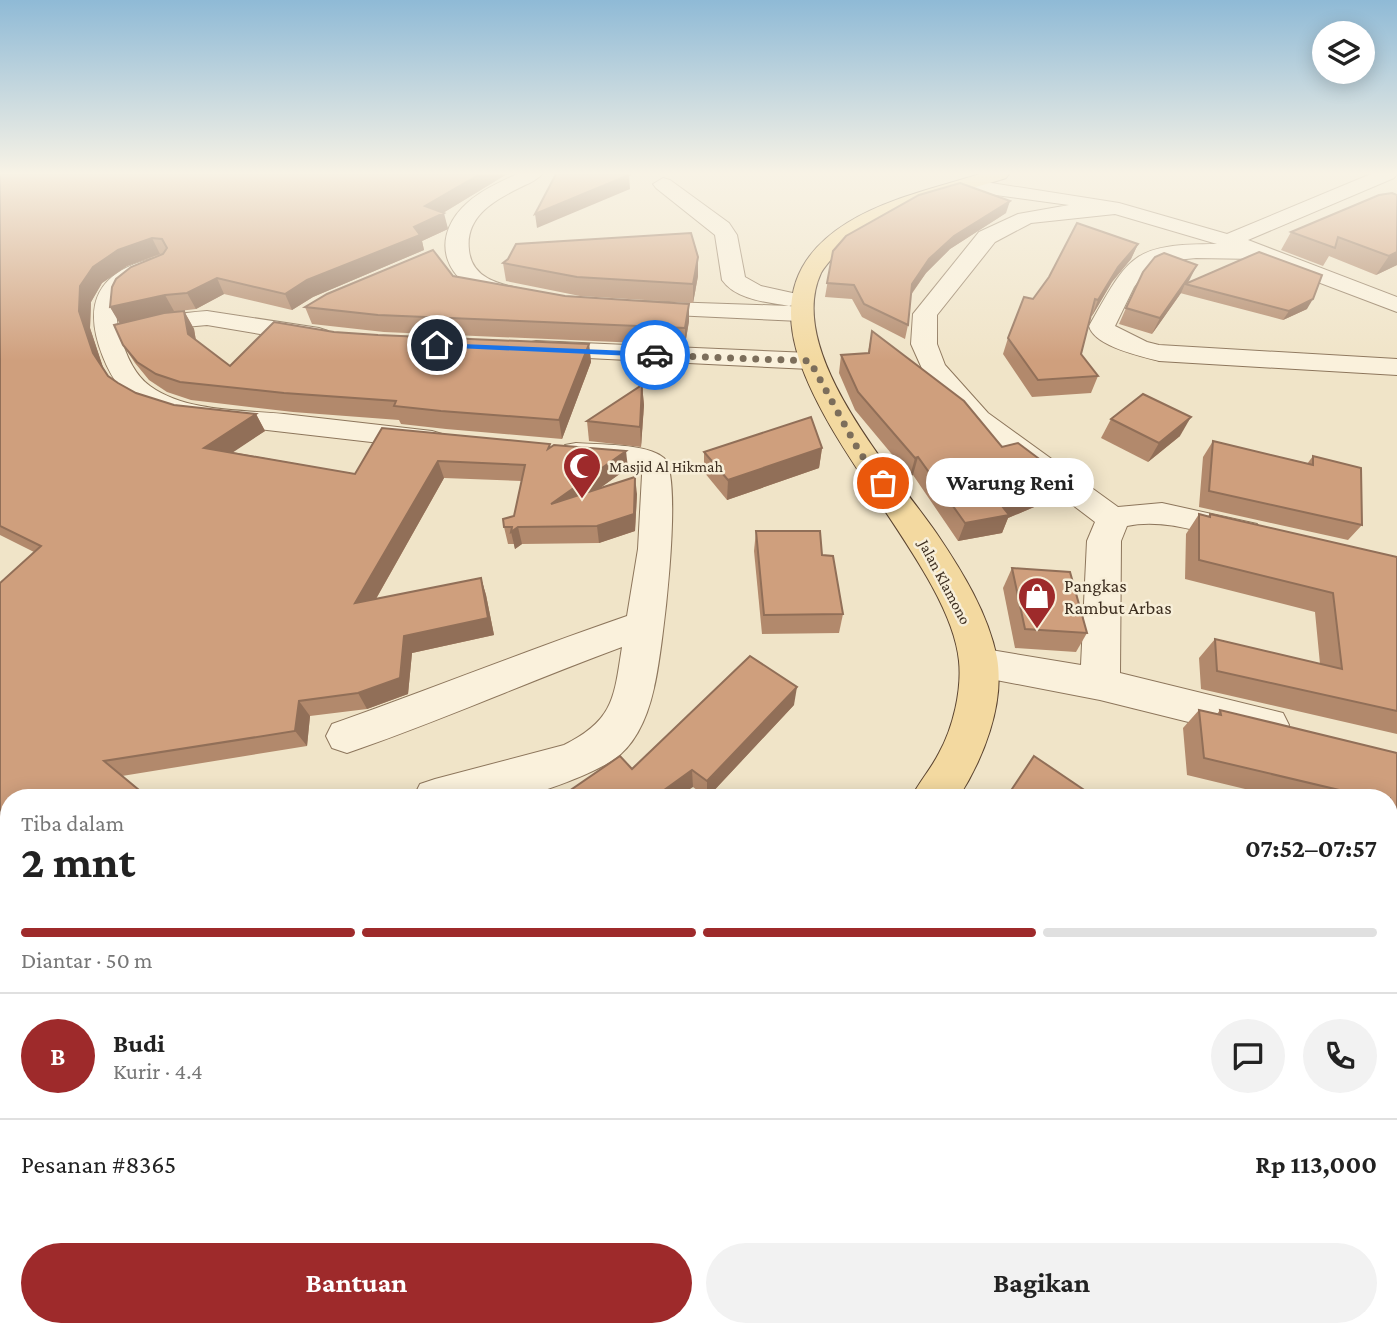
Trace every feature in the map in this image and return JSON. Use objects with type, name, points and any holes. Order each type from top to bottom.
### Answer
[{"type":"main road","name":"Jalan Klamono","points":[[842,236],[812,266],[806,279],[801,308],[810,361],[860,453],[924,541],[960,604],[974,638],[979,663],[977,693],[963,742],[955,766],[939,789]]},
{"type":"street","points":[[459,236],[457,261],[469,278],[514,294],[547,300]]},
{"type":"street","points":[[726,236],[734,280],[738,284],[801,308]]},
{"type":"street","points":[[989,236],[925,314],[924,344],[933,367],[978,419],[1113,519]]},
{"type":"street","points":[[1212,236],[1397,305]]},
{"type":"street","points":[[1228,241],[1239,236]]},
{"type":"street","points":[[432,259],[457,248]]},
{"type":"street","points":[[1260,252],[1177,253],[1149,258],[1130,275],[1102,326],[1103,331],[1138,348],[1158,353],[1397,367]]},
{"type":"street","points":[[162,261],[122,279],[109,295],[103,315],[107,337],[125,376],[135,389],[172,407],[197,413],[456,443]]},
{"type":"street","points":[[622,307],[801,308]]},
{"type":"street","points":[[281,330],[315,309]]},
{"type":"street","points":[[107,337],[196,318],[220,319],[342,340]]},
{"type":"street","points":[[508,348],[810,361]]},
{"type":"street","points":[[470,789],[567,764],[612,738],[635,688],[654,549],[657,475],[653,466],[639,458],[544,449]]},
{"type":"street","points":[[1100,684],[1104,541],[1113,519],[1130,512],[1183,517],[1277,539]]},
{"type":"street","points":[[347,736],[423,710],[522,668],[645,624]]},
{"type":"street","points":[[979,663],[1100,684],[1303,733]]},
{"type":"building","points":[[0,236],[417,236],[307,280],[285,294],[217,278],[187,293],[110,307],[112,287],[116,279],[131,267],[163,254],[167,248],[162,239],[152,238],[118,250],[93,267],[80,286],[79,311],[93,353],[108,376],[118,383],[136,393],[174,405],[256,414],[204,448],[355,474],[382,428],[550,444],[548,449],[554,445],[626,451],[551,504],[635,477],[634,514],[597,526],[518,527],[511,532],[512,527],[504,527],[503,519],[514,516],[525,465],[438,461],[355,603],[481,578],[488,618],[404,636],[400,678],[358,693],[299,701],[295,731],[104,761],[138,789],[0,789],[0,583],[41,546],[0,526]]},
{"type":"building","points":[[638,236],[692,236],[698,257],[693,284],[577,277],[503,263],[516,244]]},
{"type":"building","points":[[846,236],[954,236],[929,259],[912,284],[908,325],[864,304],[854,285],[827,283],[833,251]]},
{"type":"building","points":[[1070,236],[1116,236],[1138,244],[1118,267],[1098,300],[1095,299],[1081,354],[1098,376],[1038,380],[1008,338],[1024,297],[1033,299],[1049,277]]},
{"type":"building","points":[[1303,236],[1397,236],[1397,252],[1389,256],[1338,237],[1335,248]]},
{"type":"building","points":[[433,250],[453,276],[565,296],[689,304],[685,328],[378,315],[305,307],[327,294]]},
{"type":"building","points":[[1259,252],[1322,275],[1313,299],[1289,311],[1185,284]]},
{"type":"building","points":[[1164,253],[1197,265],[1160,318],[1126,308],[1143,272],[1155,257]]},
{"type":"building","points":[[184,311],[188,334],[230,366],[274,322],[334,332],[589,344],[559,420],[441,411],[394,406],[396,401],[180,382],[156,374],[137,362],[123,345],[114,325]]},
{"type":"building","points":[[872,331],[964,401],[1002,447],[1018,443],[1066,479],[1002,506],[1009,515],[965,523],[918,457],[915,458],[858,392],[841,355],[869,353]]},
{"type":"building","points":[[642,385],[640,427],[587,421]]},
{"type":"building","points":[[1143,394],[1191,417],[1159,443],[1111,419]]},
{"type":"building","points":[[811,417],[822,448],[728,480],[704,452]]},
{"type":"building","points":[[1213,441],[1313,465],[1313,456],[1361,468],[1362,525],[1209,491]]},
{"type":"building","points":[[1199,514],[1210,517],[1210,514],[1397,557],[1397,711],[1217,671],[1215,639],[1342,669],[1333,593],[1199,560]]},
{"type":"building","points":[[756,531],[820,531],[822,555],[833,556],[843,614],[764,615]]},
{"type":"building","points":[[1012,568],[1070,572],[1087,633],[1025,629]]},
{"type":"building","points":[[750,656],[797,687],[707,781],[692,770],[666,789],[572,789],[620,756],[632,769]]},
{"type":"building","points":[[1199,710],[1221,715],[1220,710],[1397,753],[1397,789],[1335,789],[1204,758]]},
{"type":"building","points":[[1034,756],[1083,789],[1012,789]]},
{"type":"way so far","points":[[655,355],[810,361],[860,453],[883,483]]},
{"type":"place","name":"Warung Reni","points":[[883,483]]},
{"type":"place","name":"Masjid Al Hikmah","points":[[582,500]]},
{"type":"place","name":"Pangkas Rambut Arbas","points":[[1037,630]]},
{"type":"route","points":[[437,345],[655,355]]}]
